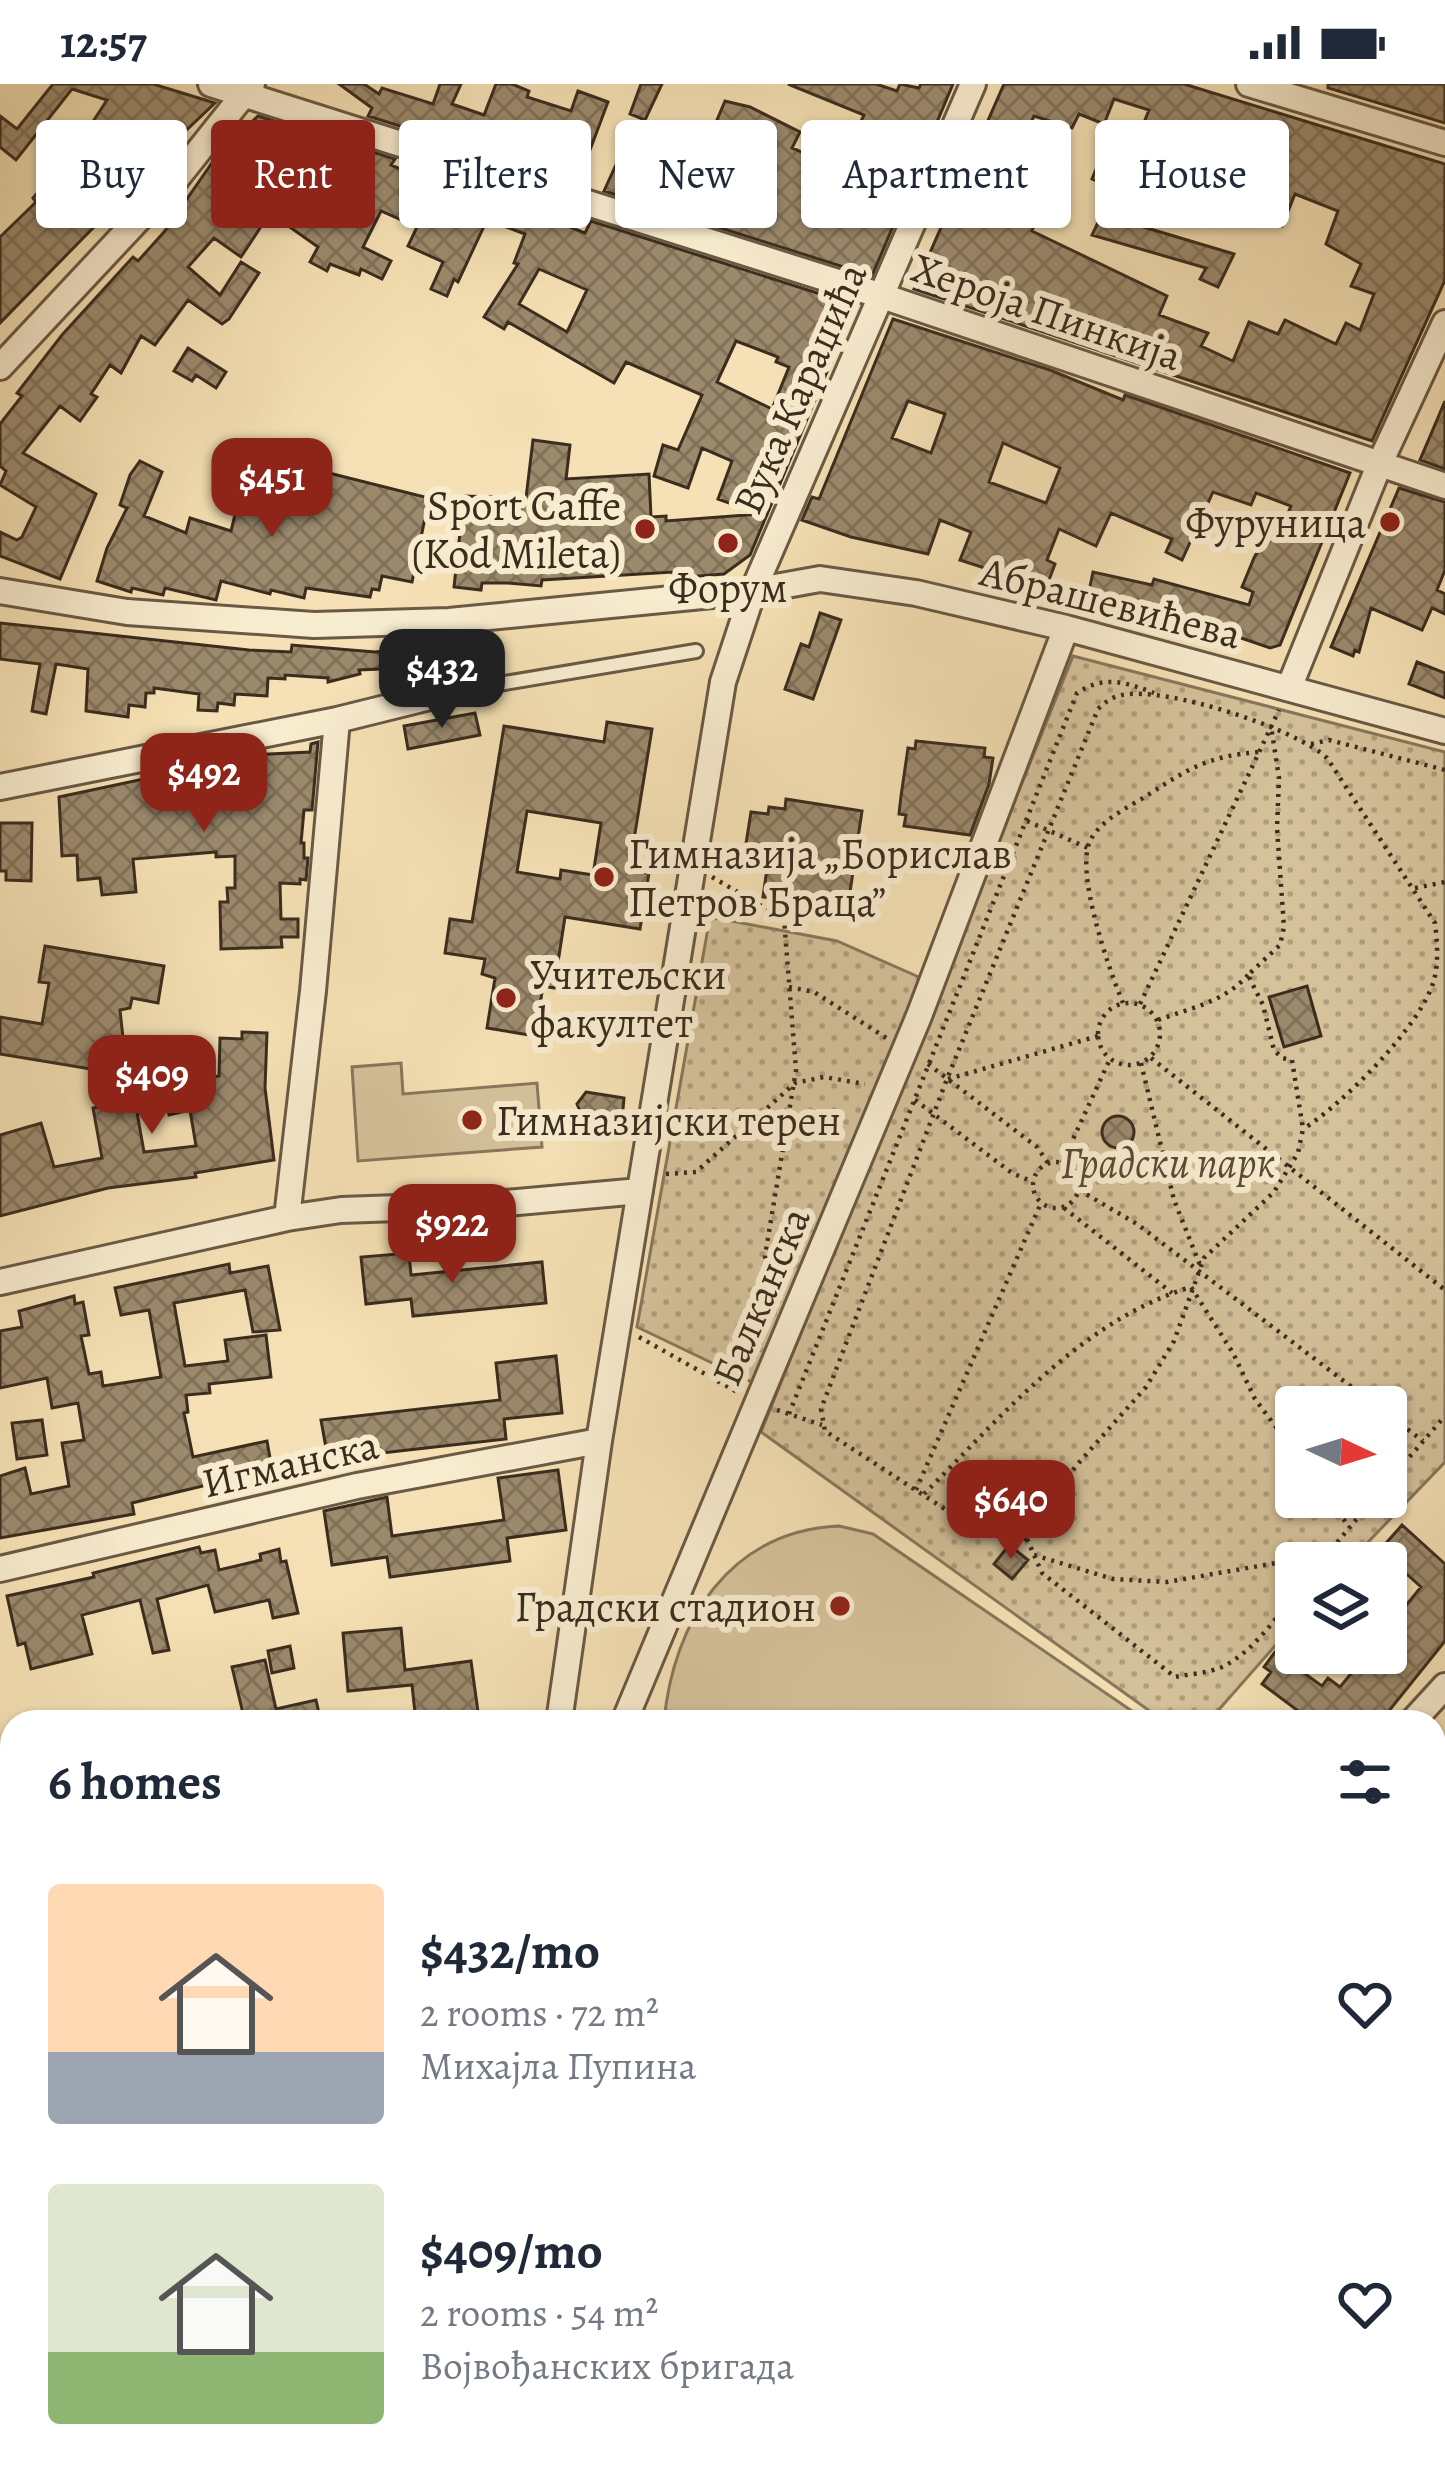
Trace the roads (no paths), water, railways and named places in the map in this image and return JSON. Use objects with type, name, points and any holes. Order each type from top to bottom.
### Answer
[{"type":"street","name":"Хероја Пинкија","points":[[211,84],[249,89],[1445,486]]},
{"type":"street","name":"Вука Караџића","points":[[561,1710],[599,1441],[722,682],[753,591],[973,84]]},
{"type":"street","points":[[1249,84],[1445,142]]},
{"type":"street","points":[[0,367],[177,178],[249,89]]},
{"type":"street","points":[[1289,688],[1380,464],[1445,323]]},
{"type":"street","name":"Абрашевићева","points":[[0,591],[56,603],[314,625],[449,621],[820,580],[916,593],[1066,628],[1445,731]]},
{"type":"street","points":[[0,787],[337,720],[450,692],[449,621]]},
{"type":"street","name":"Балканска","points":[[629,1710],[905,1050],[1066,628]]},
{"type":"street","points":[[287,1218],[337,720]]},
{"type":"street","points":[[0,1282],[287,1218],[341,1210],[484,1204],[641,1181]]},
{"type":"street","name":"Игманска","points":[[0,1569],[357,1486],[599,1441]]},
{"type":"street","points":[[1423,1710],[1445,1686]]},
{"type":"lane","points":[[450,692],[696,651]]},
{"type":"place","name":"Фуруница","points":[[1390,522]]},
{"type":"place","name":"Sport Caffe (Kod Mileta)","points":[[645,529]]},
{"type":"place","name":"Форум","points":[[728,543]]},
{"type":"place","name":"Гимназија „Борислав Петров Браца”","points":[[604,877]]},
{"type":"place","name":"Учитељски факултет","points":[[506,998]]},
{"type":"place","name":"Гимназијски терен","points":[[472,1120]]},
{"type":"place","name":"Градски стадион","points":[[840,1606]]},
{"type":"park label","name":"Градски парк","points":[[1168,1162]]}]
